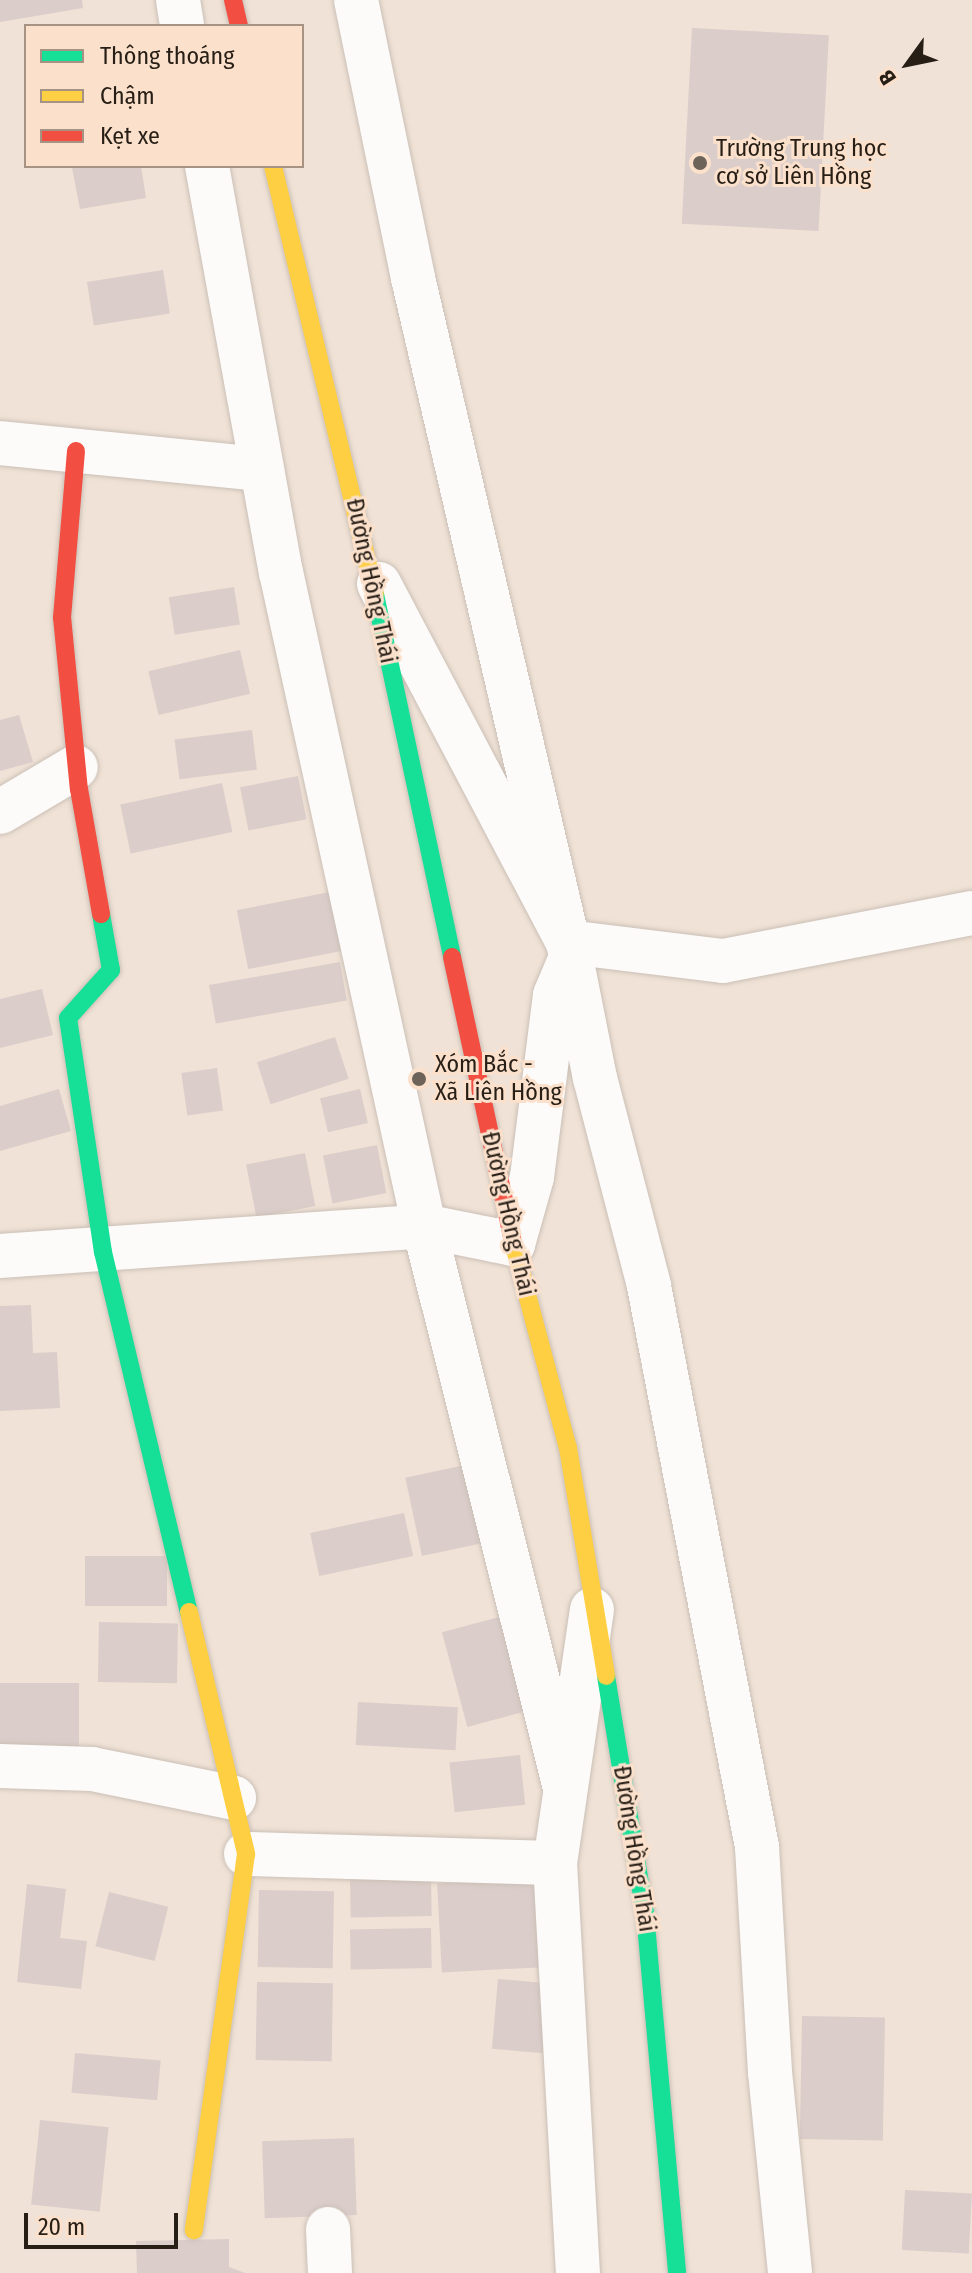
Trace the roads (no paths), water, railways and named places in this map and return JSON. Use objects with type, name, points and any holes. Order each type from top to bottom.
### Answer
[{"type":"main road","points":[[233,0],[239,24]]},
{"type":"main road","name":"Đường Hồng Thái","points":[[273,168],[369,565],[513,1244],[568,1448],[645,1913],[677,2273]]},
{"type":"main road","points":[[76,451],[62,617],[76,767],[111,970],[68,1018],[103,1252],[246,1854],[194,2230]]},
{"type":"street","points":[[178,0],[182,24]]},
{"type":"street","points":[[356,0],[413,278],[649,1286],[757,1847],[770,2072],[790,2273]]},
{"type":"street","points":[[207,168],[262,469],[424,1226],[564,1784]]},
{"type":"street","points":[[0,443],[262,469]]},
{"type":"street","points":[[0,1256],[103,1252],[424,1226],[513,1244],[532,1177],[555,995],[570,950],[369,565]]},
{"type":"street","points":[[0,812],[76,767]]},
{"type":"street","points":[[570,950],[723,961],[972,913]]},
{"type":"street","points":[[578,2273],[555,1863],[564,1784],[594,1598]]},
{"type":"street","points":[[0,1766],[92,1769],[234,1798]]},
{"type":"street","points":[[246,1854],[555,1863]]},
{"type":"street","points":[[328,2229],[330,2273]]},
{"type":"place","name":"Trường Trung học cơ sở Liên Hồng","points":[[700,163]]},
{"type":"place","name":"Xóm Bắc - Xã Liên Hồng","points":[[419,1079]]}]
